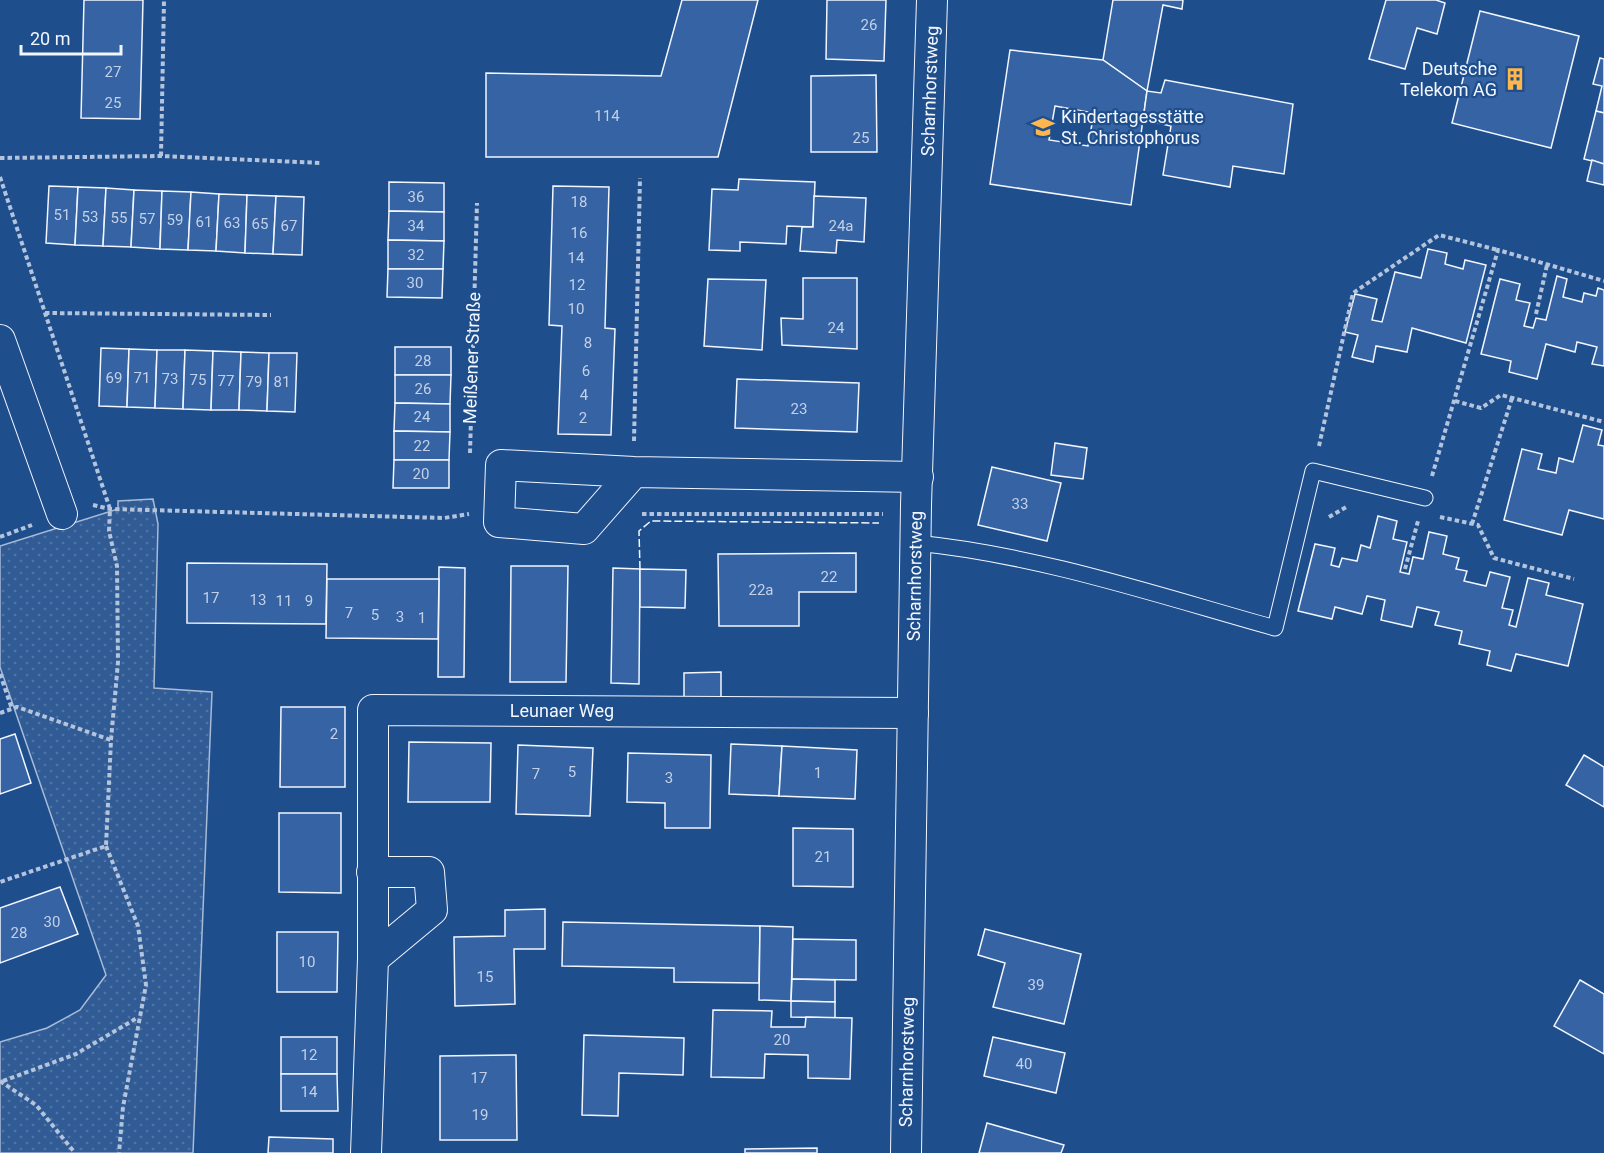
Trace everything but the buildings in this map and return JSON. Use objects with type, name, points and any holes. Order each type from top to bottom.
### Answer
[{"type":"street","name":"Scharnhorstweg","points":[[906,1153],[916,528],[932,0]]},
{"type":"street","points":[[0,340],[62,514]]},
{"type":"street","points":[[634,472],[584,529],[499,522],[501,465],[634,472],[918,477]]},
{"type":"street","name":"Leunaer Weg","points":[[366,1153],[373,959],[373,710],[913,713]]},
{"type":"street","points":[[372,872],[429,872],[432,910],[373,959]]},
{"type":"lane","points":[[916,528],[970,548],[1076,572],[1275,628],[1313,471],[1383,486],[1422,505]]},
{"type":"path","points":[[162,156],[164,0]]},
{"type":"path","points":[[0,158],[162,156],[322,163]]},
{"type":"path","points":[[0,177],[110,509],[108,531],[117,566],[118,662],[111,740],[106,846],[138,926],[146,985],[123,1107],[119,1153]]},
{"type":"path","points":[[634,472],[640,178]]},
{"type":"path","name":"Meißener Straße","points":[[470,454],[477,203]]},
{"type":"path","points":[[1313,471],[1353,293],[1439,235],[1604,281]]},
{"type":"path","points":[[1405,569],[1498,250]]},
{"type":"path","points":[[1536,314],[1547,265]]},
{"type":"path","points":[[45,313],[271,315]]},
{"type":"path","points":[[1455,401],[1481,408],[1501,395],[1604,422]]},
{"type":"path","points":[[1472,524],[1512,398]]},
{"type":"path","points":[[1298,534],[1383,486]]},
{"type":"path","points":[[468,502],[468,513]]},
{"type":"path","points":[[62,514],[91,505],[110,509],[444,518],[468,513],[499,522]]},
{"type":"path","points":[[1422,505],[1478,525],[1494,558],[1574,579]]},
{"type":"path","points":[[637,519],[645,512],[916,528]]},
{"type":"path","points":[[0,674],[12,709]]},
{"type":"path","points":[[0,713],[17,707],[111,740]]},
{"type":"path","points":[[0,882],[106,846]]},
{"type":"path","points":[[1,1081],[76,1054],[138,1018]]},
{"type":"path","points":[[1,1081],[36,1105],[75,1153]]},
{"type":"shaded area","points":[[153,499],[158,524],[154,688],[212,692],[193,1153],[0,1153],[0,1042],[47,1028],[80,1010],[106,975],[0,667],[0,546],[118,509],[118,501]]},
{"type":"fence","points":[[640,569],[639,531],[651,521],[879,523]]},
{"type":"place","name":"Deutsche Telekom AG","points":[[1515,79]]},
{"type":"place","name":"Kindertagesstätte St. Christophorus","points":[[1043,127]]}]
